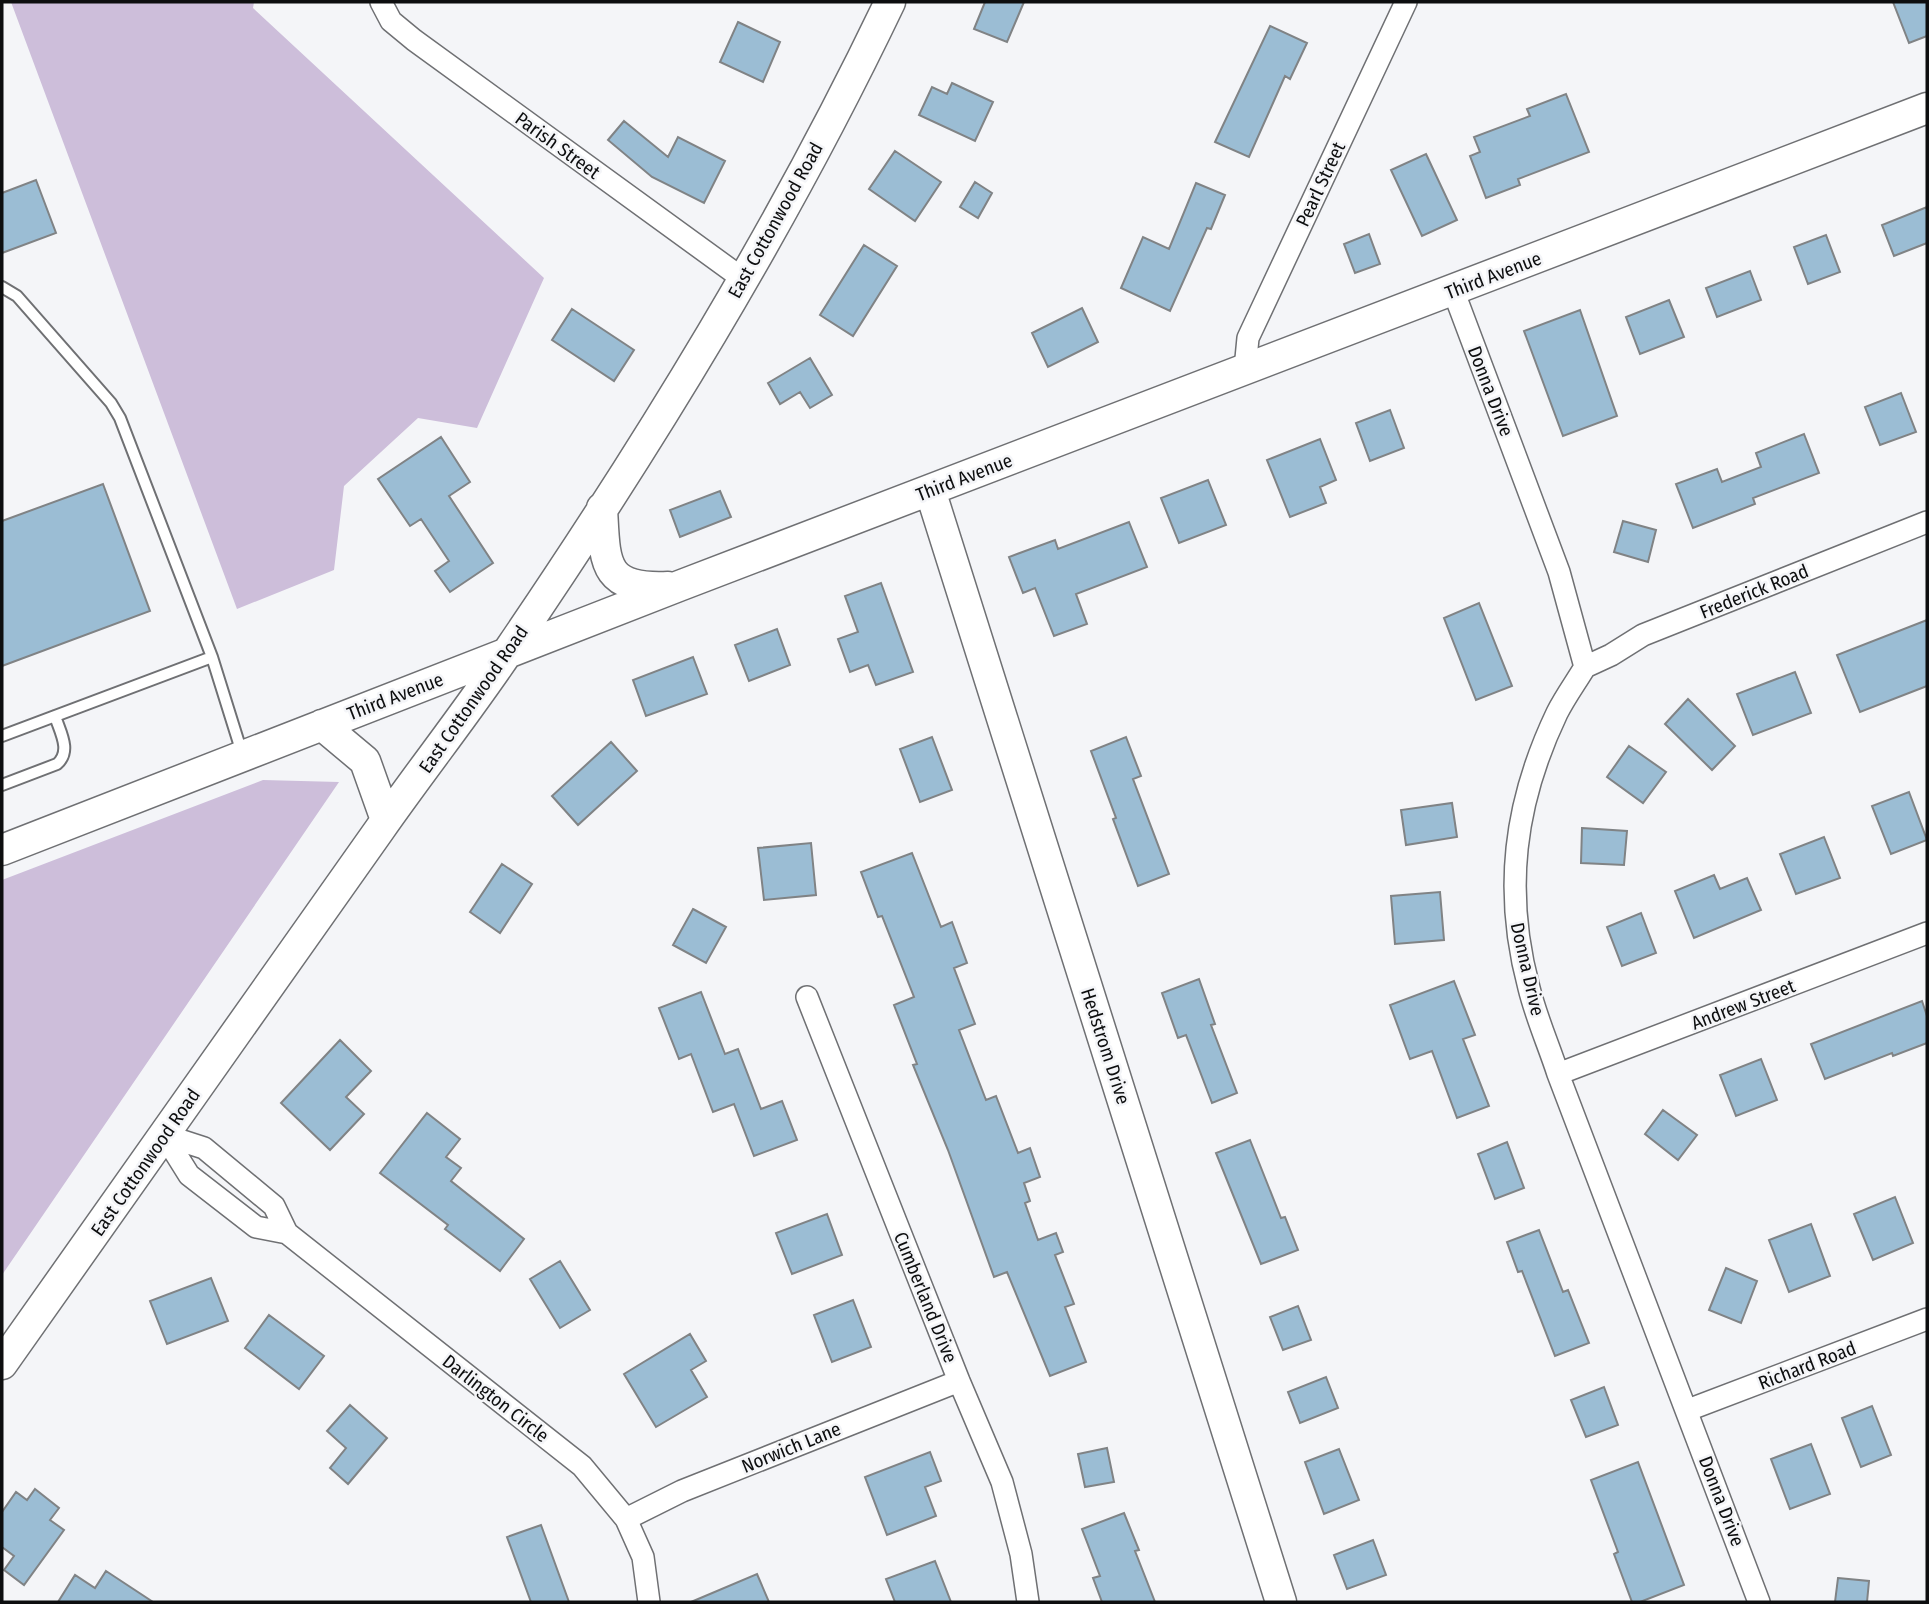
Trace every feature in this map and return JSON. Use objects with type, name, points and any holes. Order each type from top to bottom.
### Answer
[{"type":"street","name":"Parish Street","points":[[381,2],[391,21],[414,40],[743,279]]},
{"type":"street","name":"East Cottonwood Road","points":[[2,1364],[386,820],[508,652],[602,508],[677,391],[743,279],[822,136],[890,2]]},
{"type":"street","name":"Pearl Street","points":[[1245,369],[1248,338],[1406,2]]},
{"type":"street","name":"Third Avenue","points":[[2,850],[679,586],[1927,108]]},
{"type":"street","name":"Donna Drive","points":[[1453,290],[1559,572],[1585,667],[1558,711],[1535,765],[1521,821],[1513,875],[1517,932],[1529,989],[1558,1074],[1759,1602]]},
{"type":"street","name":"Hedstrom Drive","points":[[930,490],[1281,1602]]},
{"type":"street","points":[[602,508],[604,548],[608,564],[617,577],[629,585],[646,588],[679,586]]},
{"type":"street","name":"Frederick Road","points":[[1585,667],[1643,635],[1927,522]]},
{"type":"street","points":[[323,725],[365,761],[386,820]]},
{"type":"street","name":"Andrew Street","points":[[1558,1074],[1927,933]]},
{"type":"street","name":"Cumberland Drive","points":[[807,997],[1002,1482],[1021,1554],[1028,1602]]},
{"type":"street","name":"Darlington Circle","points":[[163,1135],[190,1175],[256,1227],[287,1234],[582,1466],[626,1519],[643,1557],[649,1602]]},
{"type":"street","name":"Darlington Circle","points":[[163,1135],[204,1148],[275,1206],[287,1234]]},
{"type":"street","name":"Richard Road","points":[[1688,1410],[1927,1319]]},
{"type":"street","name":"Norwich Lane","points":[[626,1519],[682,1490],[960,1381]]},
{"type":"lane","points":[[2,287],[17,296],[111,403],[120,418],[212,657],[243,756]]},
{"type":"lane","points":[[2,736],[212,657]]},
{"type":"lane","points":[[2,785],[57,764],[63,759],[66,752],[55,716]]},
{"type":"shaded area","points":[[11,2],[254,2],[253,8],[544,278],[477,428],[418,418],[344,486],[334,570],[237,609]]},
{"type":"shaded area","points":[[263,780],[339,782],[2,1275],[2,880]]},
{"type":"building","points":[[985,2],[1024,2],[1007,42],[974,29]]},
{"type":"building","points":[[1893,2],[1927,2],[1927,36],[1909,43]]},
{"type":"building","points":[[738,22],[780,42],[763,82],[720,62]]},
{"type":"building","points":[[1270,26],[1307,43],[1290,79],[1285,76],[1249,157],[1215,142]]},
{"type":"building","points":[[952,83],[993,102],[975,141],[919,115],[932,87],[947,94]]},
{"type":"building","points":[[1566,94],[1589,152],[1518,179],[1520,185],[1486,198],[1470,156],[1480,152],[1474,137],[1530,116],[1527,109]]},
{"type":"building","points":[[624,121],[668,157],[678,137],[725,161],[704,203],[652,177],[608,140]]},
{"type":"building","points":[[895,151],[941,182],[915,221],[869,189]]},
{"type":"building","points":[[1426,154],[1457,220],[1422,236],[1391,170]]},
{"type":"building","points":[[36,180],[56,233],[2,253],[2,193]]},
{"type":"building","points":[[975,182],[992,193],[978,218],[960,207]]},
{"type":"building","points":[[1196,183],[1225,195],[1211,229],[1207,228],[1170,311],[1121,288],[1143,237],[1169,249]]},
{"type":"building","points":[[1927,207],[1927,243],[1894,256],[1882,225]]},
{"type":"building","points":[[1369,234],[1380,264],[1355,273],[1344,244]]},
{"type":"building","points":[[1826,235],[1840,272],[1808,284],[1794,247]]},
{"type":"building","points":[[864,245],[897,266],[853,336],[820,315]]},
{"type":"building","points":[[1750,271],[1761,300],[1717,317],[1706,288]]},
{"type":"building","points":[[1669,300],[1684,337],[1640,354],[1626,317]]},
{"type":"building","points":[[1082,308],[1098,342],[1048,367],[1032,333]]},
{"type":"building","points":[[572,309],[634,350],[614,381],[552,340]]},
{"type":"building","points":[[1580,310],[1617,416],[1563,436],[1524,331]]},
{"type":"building","points":[[810,358],[832,395],[810,408],[800,392],[780,404],[768,383]]},
{"type":"building","points":[[1901,393],[1916,432],[1880,445],[1865,407]]},
{"type":"building","points":[[1390,410],[1404,448],[1370,461],[1356,423]]},
{"type":"building","points":[[1804,434],[1819,473],[1753,498],[1755,504],[1693,528],[1676,484],[1717,469],[1722,482],[1761,467],[1756,453]]},
{"type":"building","points":[[441,437],[470,482],[449,496],[493,563],[450,592],[435,571],[449,561],[421,519],[410,526],[378,479]]},
{"type":"building","points":[[1320,439],[1336,480],[1320,487],[1326,503],[1290,517],[1267,460]]},
{"type":"building","points":[[1208,480],[1226,525],[1179,543],[1161,498]]},
{"type":"building","points":[[103,484],[150,611],[2,666],[2,521]]},
{"type":"building","points":[[720,491],[731,517],[680,537],[670,510]]},
{"type":"building","points":[[1623,521],[1656,530],[1648,562],[1614,552]]},
{"type":"building","points":[[1129,522],[1147,567],[1076,594],[1087,624],[1054,636],[1035,588],[1023,593],[1009,557],[1055,540],[1058,549]]},
{"type":"building","points":[[881,583],[913,672],[876,685],[868,665],[850,672],[838,639],[858,632],[845,596]]},
{"type":"building","points":[[1479,603],[1512,686],[1476,700],[1444,618]]},
{"type":"building","points":[[1927,620],[1927,686],[1860,712],[1837,655]]},
{"type":"building","points":[[777,629],[790,665],[749,681],[735,645]]},
{"type":"building","points":[[693,657],[707,694],[646,716],[633,680]]},
{"type":"building","points":[[1795,672],[1811,713],[1753,735],[1737,694]]},
{"type":"building","points":[[1688,699],[1735,746],[1712,770],[1665,724]]},
{"type":"building","points":[[932,737],[952,790],[920,802],[900,749]]},
{"type":"building","points":[[1126,737],[1141,776],[1133,779],[1169,874],[1138,886],[1091,751]]},
{"type":"building","points":[[611,742],[637,771],[578,825],[552,796]]},
{"type":"building","points":[[1629,746],[1666,772],[1643,803],[1607,777]]},
{"type":"building","points":[[1909,792],[1927,840],[1891,854],[1872,806]]},
{"type":"building","points":[[1452,803],[1457,837],[1406,845],[1401,810]]},
{"type":"building","points":[[1582,828],[1627,831],[1624,865],[1581,863]]},
{"type":"building","points":[[1824,837],[1840,878],[1796,894],[1780,854]]},
{"type":"building","points":[[811,843],[816,895],[764,900],[758,848]]},
{"type":"building","points":[[912,853],[941,927],[952,922],[967,963],[954,968],[975,1024],[959,1030],[986,1100],[996,1096],[1018,1153],[1030,1148],[1040,1177],[1024,1183],[1030,1201],[1025,1203],[1038,1240],[1056,1233],[1063,1252],[1055,1255],[1074,1304],[1065,1307],[1086,1362],[1050,1376],[1007,1272],[994,1277],[948,1150],[913,1065],[917,1064],[894,1005],[914,997],[882,916],[878,917],[861,872]]},
{"type":"building","points":[[502,864],[532,884],[500,933],[470,912]]},
{"type":"building","points":[[1714,875],[1720,889],[1747,878],[1761,910],[1694,938],[1675,891]]},
{"type":"building","points":[[1440,892],[1444,940],[1395,944],[1391,896]]},
{"type":"building","points":[[693,909],[726,927],[706,963],[673,945]]},
{"type":"building","points":[[1641,913],[1656,953],[1622,966],[1607,927]]},
{"type":"building","points":[[1199,979],[1215,1024],[1211,1025],[1237,1093],[1212,1103],[1186,1035],[1178,1038],[1162,993]]},
{"type":"building","points":[[1454,981],[1475,1035],[1463,1039],[1489,1106],[1457,1118],[1432,1051],[1410,1059],[1390,1005]]},
{"type":"building","points":[[701,992],[725,1054],[738,1049],[761,1109],[782,1101],[797,1140],[754,1156],[734,1104],[713,1112],[691,1054],[679,1059],[659,1008]]},
{"type":"building","points":[[1922,1001],[1927,1016],[1927,1043],[1893,1056],[1892,1053],[1825,1079],[1811,1044]]},
{"type":"building","points":[[340,1040],[371,1071],[346,1097],[364,1114],[330,1150],[281,1103]]},
{"type":"building","points":[[1761,1059],[1777,1100],[1736,1116],[1720,1075]]},
{"type":"building","points":[[1663,1110],[1697,1135],[1678,1160],[1645,1134]]},
{"type":"building","points":[[427,1113],[460,1139],[446,1157],[461,1168],[451,1181],[524,1239],[500,1271],[445,1229],[448,1225],[380,1173]]},
{"type":"building","points":[[1250,1140],[1281,1218],[1285,1217],[1298,1250],[1261,1264],[1216,1153]]},
{"type":"building","points":[[1507,1142],[1524,1188],[1495,1199],[1478,1154]]},
{"type":"building","points":[[1895,1197],[1913,1243],[1873,1260],[1854,1214]]},
{"type":"building","points":[[827,1214],[842,1255],[792,1274],[776,1233]]},
{"type":"building","points":[[1811,1224],[1830,1276],[1789,1292],[1769,1240]]},
{"type":"building","points":[[1539,1230],[1563,1292],[1568,1290],[1589,1343],[1555,1356],[1522,1271],[1518,1272],[1507,1242]]},
{"type":"building","points":[[560,1261],[590,1310],[560,1328],[530,1279]]},
{"type":"building","points":[[1726,1268],[1757,1281],[1741,1323],[1709,1310]]},
{"type":"building","points":[[211,1278],[228,1321],[167,1344],[150,1301]]},
{"type":"building","points":[[853,1300],[871,1347],[832,1362],[814,1315]]},
{"type":"building","points":[[1298,1306],[1311,1340],[1283,1350],[1270,1317]]},
{"type":"building","points":[[269,1315],[324,1356],[299,1389],[245,1348]]},
{"type":"building","points":[[690,1334],[706,1361],[691,1370],[707,1397],[656,1427],[624,1374]]},
{"type":"building","points":[[1326,1377],[1338,1408],[1300,1423],[1288,1392]]},
{"type":"building","points":[[1604,1387],[1618,1425],[1586,1437],[1571,1400]]},
{"type":"building","points":[[350,1405],[387,1438],[348,1484],[330,1468],[346,1448],[327,1431]]},
{"type":"building","points":[[1872,1406],[1891,1455],[1861,1467],[1842,1418]]},
{"type":"building","points":[[1811,1444],[1830,1494],[1790,1509],[1771,1459]]},
{"type":"building","points":[[1107,1448],[1114,1482],[1085,1487],[1078,1454]]},
{"type":"building","points":[[1339,1449],[1359,1500],[1324,1514],[1305,1462]]},
{"type":"building","points":[[930,1452],[941,1481],[925,1487],[936,1516],[887,1535],[865,1477]]},
{"type":"building","points":[[1638,1462],[1684,1585],[1640,1602],[1632,1602],[1614,1554],[1618,1552],[1591,1480]]},
{"type":"building","points":[[35,1489],[59,1508],[50,1520],[64,1530],[24,1585],[4,1570],[14,1556],[2,1547],[2,1512],[16,1492],[27,1500]]},
{"type":"building","points":[[1124,1513],[1139,1550],[1135,1551],[1155,1602],[1102,1602],[1093,1578],[1100,1576],[1082,1529]]},
{"type":"building","points":[[541,1525],[569,1602],[531,1602],[507,1537]]},
{"type":"building","points":[[1373,1540],[1386,1575],[1347,1589],[1334,1555]]},
{"type":"building","points":[[935,1561],[951,1602],[895,1602],[886,1579]]},
{"type":"building","points":[[106,1571],[153,1602],[58,1602],[75,1575],[95,1588]]},
{"type":"building","points":[[757,1574],[769,1602],[691,1602]]},
{"type":"building","points":[[1838,1578],[1869,1581],[1867,1602],[1835,1602]]}]
